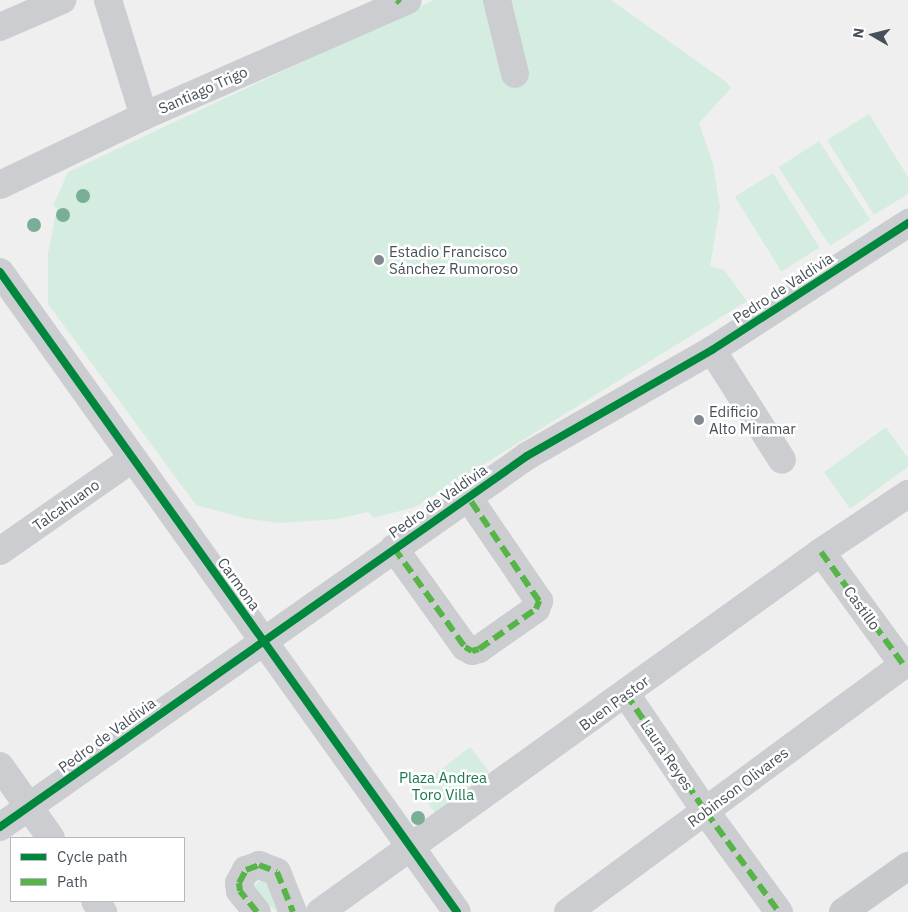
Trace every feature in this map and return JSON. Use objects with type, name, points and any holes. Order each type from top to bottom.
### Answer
[{"type":"main road","points":[[843,912],[908,866]]},
{"type":"street","points":[[0,27],[62,0]]},
{"type":"street","points":[[108,0],[144,116]]},
{"type":"street","points":[[497,0],[515,74]]},
{"type":"street","name":"Santiago Trigo","points":[[0,185],[144,116],[402,1]]},
{"type":"street","name":"Pedro de Valdivia","points":[[0,827],[263,640],[528,456],[712,350],[905,233]]},
{"type":"street","name":"Carmona","points":[[0,272],[457,912]]},
{"type":"street","points":[[712,350],[782,460]]},
{"type":"street","name":"Talcahuano","points":[[0,550],[132,459]]},
{"type":"street","name":"Buen Pastor","points":[[320,912],[411,849],[821,552],[908,494]]},
{"type":"street","name":"Pedro de Valdivia","points":[[394,548],[465,647],[472,651],[479,649],[536,609],[539,601],[468,497]]},
{"type":"street","name":"Castillo","points":[[821,552],[906,662]]},
{"type":"street","name":"Robinson Olivares","points":[[568,912],[706,812],[906,662]]},
{"type":"street","name":"Laura Reyes","points":[[626,694],[706,812],[779,912]]},
{"type":"street","points":[[0,766],[50,837]]},
{"type":"street","points":[[257,912],[240,891],[239,883],[246,870],[259,865],[277,872],[293,912]]},
{"type":"green space","name":"Estadio Francisco Sánchez Rumoroso","points":[[434,0],[611,0],[725,81],[731,88],[699,123],[713,164],[720,207],[710,266],[724,270],[747,301],[415,507],[373,518],[368,512],[338,519],[281,523],[248,519],[196,505],[48,304],[48,253],[57,208],[53,206],[68,172]]},
{"type":"green space","points":[[869,114],[908,177],[908,194],[874,215],[827,140]]},
{"type":"green space","points":[[819,141],[870,220],[830,246],[779,167]]},
{"type":"green space","points":[[773,173],[820,248],[781,271],[735,197]]},
{"type":"green space","points":[[886,427],[908,458],[908,467],[850,509],[824,472]]},
{"type":"green space","name":"Plaza Andrea Toro Villa","points":[[470,747],[489,771],[436,813],[416,789]]},
{"type":"green space","points":[[266,877],[282,908],[277,912],[250,888]]},
{"type":"marked path","points":[[397,0],[400,3]]},
{"type":"marked path","points":[[394,548],[465,647],[472,651],[479,649],[536,609],[539,601],[468,497]]},
{"type":"marked path","points":[[821,552],[903,664]]},
{"type":"marked path","points":[[626,694],[706,812],[779,912]]},
{"type":"marked path","points":[[257,912],[240,891],[239,883],[246,870],[259,865],[277,872],[293,912]]},
{"type":"cycle path","points":[[0,827],[527,456],[712,350],[908,223]]},
{"type":"cycle path","points":[[0,272],[457,912]]},
{"type":"place","name":"Estadio Francisco Sánchez Rumoroso","points":[[379,260]]},
{"type":"place","name":"Edificio Alto Miramar","points":[[699,420]]}]
